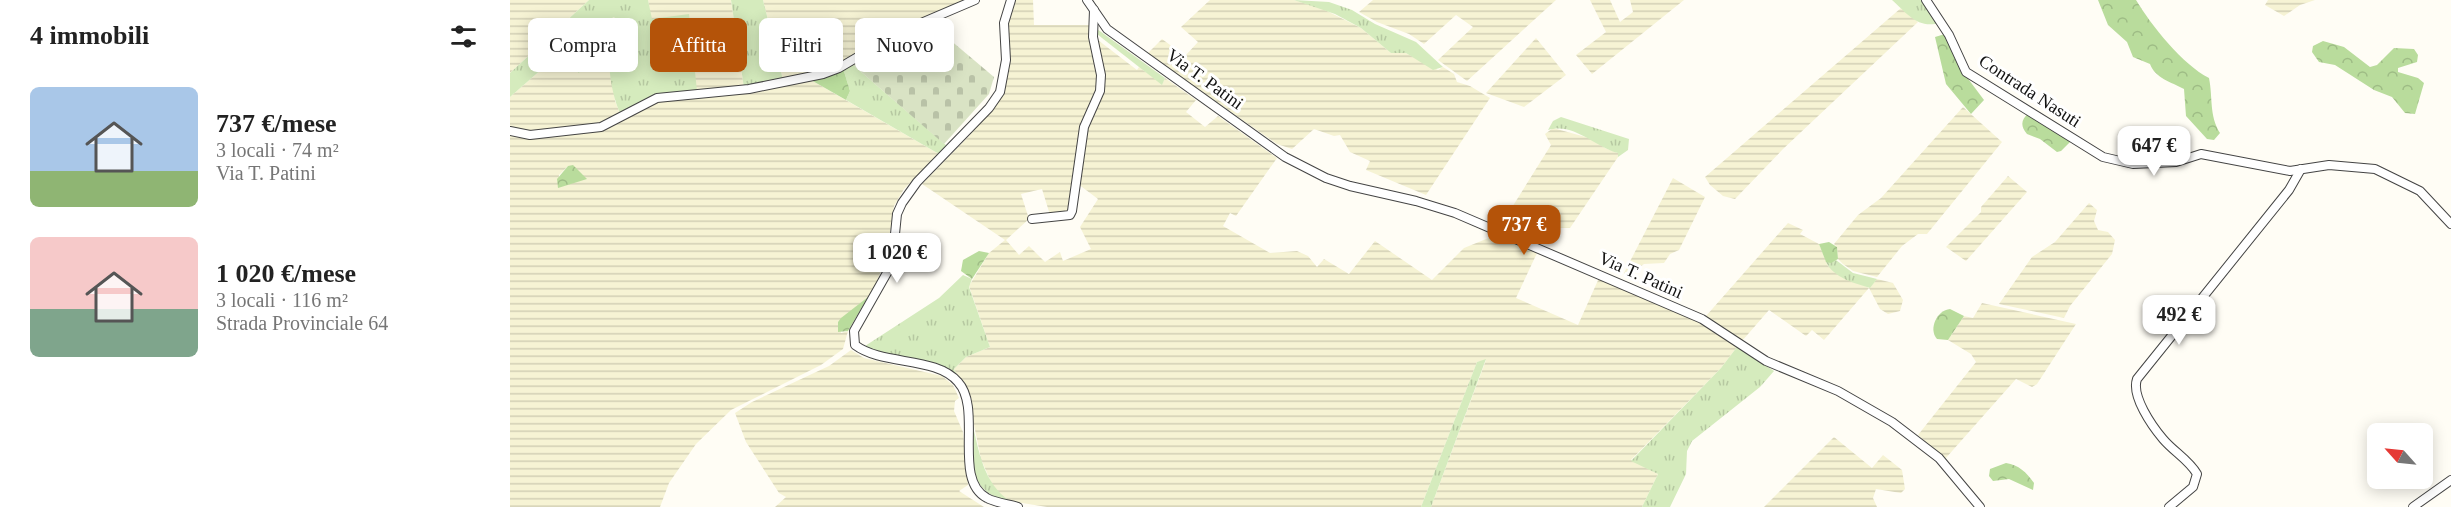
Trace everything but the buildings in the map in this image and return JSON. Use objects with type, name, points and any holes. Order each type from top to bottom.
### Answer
[{"type":"street","points":[[510,131],[530,135],[601,127],[657,98],[749,89],[823,74],[839,69],[900,32],[975,0]]},
{"type":"street","points":[[1011,0],[1004,22],[1006,60],[1000,92],[989,108],[917,182],[902,203],[897,214],[892,264],[854,331],[853,340],[855,345],[870,354],[931,367],[958,381],[968,399],[970,466],[974,484],[986,498],[1018,507]]},
{"type":"street","name":"Via T. Patini","points":[[1087,0],[1107,29],[1285,157],[1326,178],[1350,186],[1416,201],[1455,213],[1702,319],[1766,362],[1838,391],[1892,422],[1939,458],[1980,507]]},
{"type":"street","name":"Contrada Nasuti","points":[[1926,0],[1949,35],[1966,72],[2103,157],[2133,164],[2176,162],[2201,154],[2290,171],[2329,165],[2375,169],[2420,191],[2451,224]]},
{"type":"street","points":[[1032,219],[1070,215],[1072,211],[1084,127],[1100,91],[1101,75],[1093,37],[1094,10]]},
{"type":"street","points":[[2169,507],[2193,487],[2197,474],[2193,467],[2163,439],[2150,420],[2136,394],[2137,379],[2289,190],[2301,169]]},
{"type":"street","points":[[2414,507],[2451,480]]},
{"type":"shaded area","points":[[510,0],[589,0],[570,18],[528,18],[528,56],[510,73]]},
{"type":"shaded area","points":[[648,0],[731,0],[734,18],[651,18]]},
{"type":"shaded area","points":[[763,0],[969,0],[933,18],[855,18],[855,57],[843,63],[843,18],[768,18]]},
{"type":"shaded area","points":[[1015,0],[1033,0],[1034,25],[1092,25],[1092,43],[1100,80],[1097,96],[1085,117],[1073,199],[1068,214],[1050,215],[1042,189],[1021,194],[1029,219],[1006,240],[1019,255],[1029,246],[1045,262],[1060,252],[1063,261],[1091,249],[1080,227],[1098,199],[1078,184],[1088,122],[1102,88],[1102,71],[1094,37],[1137,70],[1139,67],[1162,84],[1165,78],[1196,100],[1186,112],[1205,127],[1218,116],[1277,158],[1236,216],[1230,213],[1223,226],[1270,253],[1297,251],[1308,256],[1317,267],[1324,259],[1349,274],[1375,241],[1432,280],[1464,248],[1496,235],[1537,253],[1516,298],[1578,325],[1599,278],[1695,320],[1737,347],[1721,368],[1631,460],[1658,474],[1642,507],[1431,507],[1486,360],[1477,362],[1421,507],[1047,507],[1010,501],[1000,495],[993,487],[981,459],[968,396],[954,369],[966,357],[990,347],[969,286],[989,253],[1005,240],[922,184],[970,135],[1000,99],[1009,69],[1008,23]]},
{"type":"shaded area","points":[[1210,0],[1294,0],[1321,8],[1361,28],[1391,53],[1406,53],[1438,70],[1443,67],[1454,74],[1457,82],[1470,86],[1490,98],[1426,195],[1366,170],[1370,161],[1350,152],[1340,135],[1334,136],[1314,129],[1292,149],[1277,144],[1147,54],[1162,39],[1185,56],[1198,42],[1181,27]]},
{"type":"shaded area","points":[[1373,0],[1556,0],[1467,81],[1438,60],[1473,27],[1456,15],[1424,44],[1409,34],[1377,22],[1359,12]]},
{"type":"shaded area","points":[[1590,0],[1610,0],[1620,22],[1633,12],[1630,0],[1684,0],[1592,74],[1576,55],[1606,32]]},
{"type":"shaded area","points":[[2268,0],[2315,0],[2300,5],[2284,16],[2265,5]]},
{"type":"shaded area","points":[[1901,8],[1918,22],[1783,149],[1735,199],[1723,196],[1710,185],[1705,177]]},
{"type":"shaded area","points":[[1536,38],[1566,75],[1524,107],[1486,93]]},
{"type":"shaded area","points":[[538,72],[612,72],[615,101],[620,113],[598,123],[530,132],[510,129],[510,97]]},
{"type":"shaded area","points":[[685,72],[742,72],[744,88],[697,91]]},
{"type":"shaded area","points":[[781,72],[819,72],[783,80]]},
{"type":"shaded area","points":[[811,80],[939,154],[904,189],[894,206],[886,258],[874,289],[868,297],[838,322],[841,333],[848,331],[843,349],[821,365],[731,410],[696,444],[669,483],[660,507],[510,507],[510,134],[595,129],[653,101]],"holes":[[[568,166],[583,175],[558,187],[559,175]]]},
{"type":"shaded area","points":[[1963,107],[2002,142],[1927,234],[1918,234],[1902,246],[1877,277],[1853,271],[1843,264],[1838,259],[1837,247],[1834,244],[1858,215],[1881,198]]},
{"type":"shaded area","points":[[1553,128],[1593,139],[1605,148],[1618,153],[1618,157],[1570,228],[1553,228],[1532,242],[1499,228],[1551,145],[1545,134]]},
{"type":"shaded area","points":[[2008,176],[2027,192],[1966,261],[1946,247],[1981,212],[1981,207]]},
{"type":"shaded area","points":[[1673,178],[1705,197],[1679,250],[1670,254],[1664,263],[1644,264],[1626,277],[1624,273]]},
{"type":"shaded area","points":[[2089,203],[2097,210],[2094,221],[2098,230],[2108,232],[2115,240],[2112,254],[2070,306],[2064,318],[1999,304],[2032,257],[2055,242]]},
{"type":"shaded area","points":[[1788,223],[1803,230],[1800,234],[1819,244],[1828,266],[1869,288],[1824,340],[1812,330],[1806,336],[1769,310],[1742,341],[1706,316]]},
{"type":"shaded area","points":[[1877,279],[1893,283],[1903,300],[1900,311],[1888,314],[1880,309],[1869,288]]},
{"type":"shaded area","points":[[1982,303],[2076,324],[2037,384],[2032,387],[2016,379],[1945,459],[1918,435],[1976,362],[1971,354],[1948,340],[1964,316],[1973,318]]},
{"type":"shaded area","points":[[851,350],[864,358],[942,376],[953,385],[959,398],[955,401],[954,411],[963,432],[968,485],[959,491],[984,507],[775,507],[786,497],[779,493],[746,442],[735,413],[752,402],[829,366]]},
{"type":"shaded area","points":[[1834,437],[1872,468],[1883,455],[1902,470],[1905,489],[1901,493],[1876,489],[1873,498],[1877,507],[1764,507]]},
{"type":"green space","points":[[589,0],[648,0],[652,18],[650,72],[695,72],[697,91],[653,97],[620,113],[613,92],[610,72],[638,72],[638,18],[570,18]]},
{"type":"green space","points":[[731,0],[763,0],[768,18],[759,18],[759,72],[781,72],[783,80],[744,88],[742,72],[747,72],[747,18],[734,18]]},
{"type":"green space","points":[[1294,0],[1329,2],[1352,10],[1375,24],[1416,42],[1443,67],[1433,70],[1406,53],[1391,53],[1361,28],[1335,14]]},
{"type":"green space","points":[[1892,0],[1923,0],[1940,23],[1919,22]]},
{"type":"green space","points":[[2098,0],[2136,0],[2168,44],[2189,64],[2209,78],[2213,113],[2220,133],[2214,140],[2207,139],[2186,116],[2184,89],[2160,76],[2150,64],[2133,57],[2127,42],[2108,25]]},
{"type":"green space","points":[[689,14],[689,18],[659,18]]},
{"type":"green space","points":[[1097,29],[1165,78],[1162,85],[1096,33]]},
{"type":"green space","points":[[1945,34],[1969,80],[1984,100],[1971,114],[1946,84],[1935,37]]},
{"type":"green space","points":[[2323,41],[2344,47],[2370,67],[2377,65],[2394,48],[2414,49],[2418,55],[2417,62],[2398,68],[2398,72],[2418,78],[2424,83],[2415,114],[2405,113],[2392,97],[2374,90],[2335,65],[2319,62],[2312,52],[2313,46]]},
{"type":"green space","points":[[954,43],[994,77],[989,94],[944,144],[861,72],[954,72]]},
{"type":"green space","points":[[528,56],[528,72],[538,72],[510,97],[510,73]]},
{"type":"green space","points":[[852,64],[855,67],[855,72],[861,72],[947,146],[939,154],[846,100],[850,91],[843,68]]},
{"type":"green space","points":[[843,68],[850,91],[846,100],[811,80],[832,72],[843,72]]},
{"type":"green space","points":[[2029,113],[2071,141],[2057,152],[2040,139],[2027,134],[2022,123]]},
{"type":"green space","points":[[1561,117],[1629,139],[1628,150],[1618,157],[1618,153],[1576,132],[1558,128],[1548,130],[1553,121]]},
{"type":"green space","points":[[573,165],[587,179],[558,188],[557,179],[568,166]]},
{"type":"green space","points":[[1829,242],[1837,247],[1838,259],[1831,263],[1826,262],[1819,244]]},
{"type":"green space","points":[[979,251],[989,253],[972,279],[961,271],[963,260]]},
{"type":"green space","points":[[1836,260],[1853,273],[1877,279],[1870,288],[1845,279],[1834,272],[1826,262]]},
{"type":"green space","points":[[963,275],[972,279],[969,287],[990,347],[966,357],[954,369],[957,375],[944,367],[871,350],[865,346],[939,298]]},
{"type":"green space","points":[[868,297],[848,331],[838,332],[838,322],[841,318]]},
{"type":"green space","points":[[1950,309],[1964,316],[1948,340],[1937,339],[1933,330],[1935,321],[1941,313]]},
{"type":"green space","points":[[1737,347],[1774,371],[1760,387],[1692,441],[1687,451],[1686,474],[1670,507],[1642,507],[1658,474],[1631,461],[1721,368]]},
{"type":"green space","points":[[1486,359],[1431,507],[1421,507],[1477,362]]},
{"type":"green space","points":[[972,422],[988,476],[1001,494],[1010,501],[996,497],[978,482],[972,461]]},
{"type":"green space","points":[[2006,463],[2015,465],[2025,472],[2034,483],[2033,490],[2009,479],[1993,481],[1989,476],[1990,469]]}]
